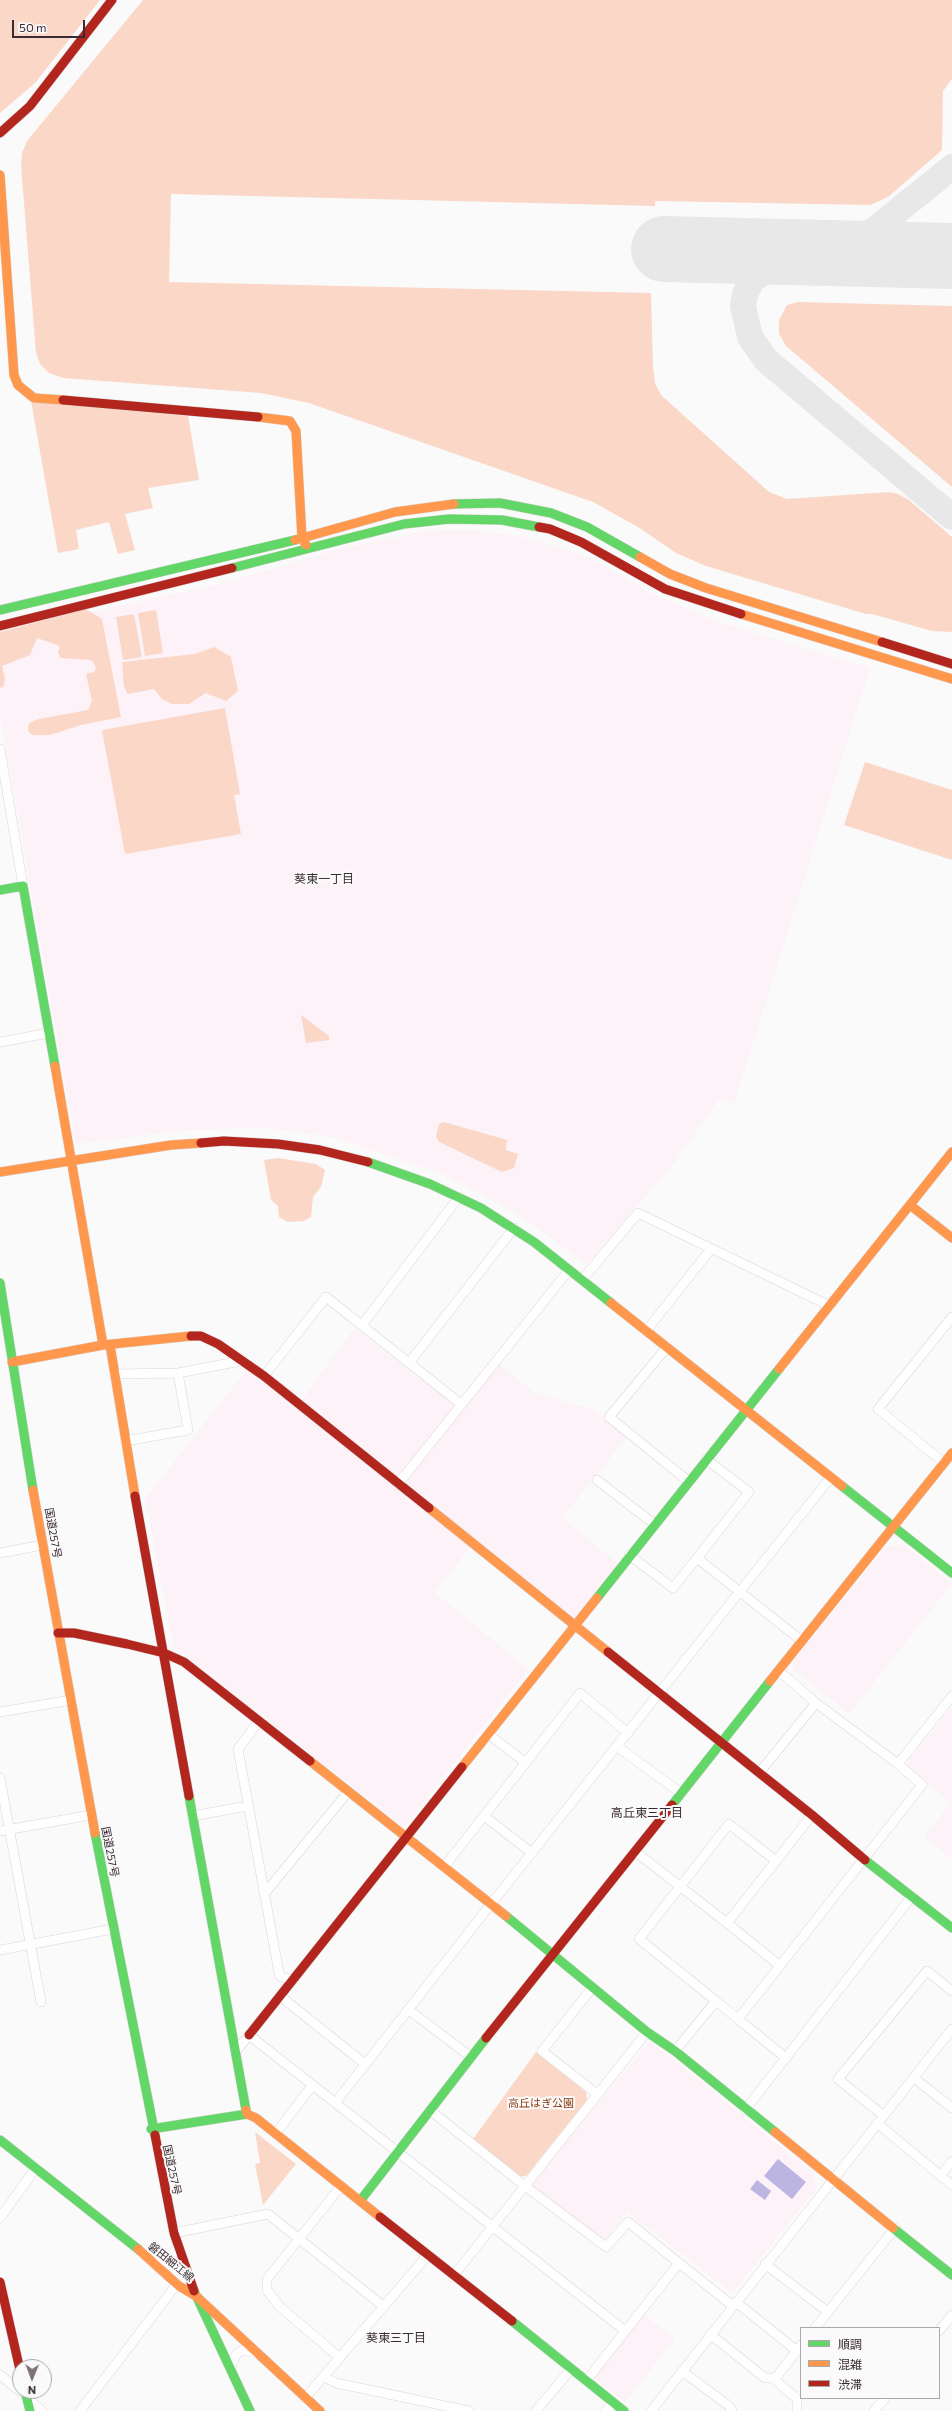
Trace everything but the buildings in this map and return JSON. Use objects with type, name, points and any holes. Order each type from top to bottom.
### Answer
[{"type":"main road","points":[[0,133],[30,106],[112,0]]},
{"type":"main road","points":[[0,175],[14,376],[18,385],[34,398],[223,413],[290,421],[296,431],[302,538],[308,549]]},
{"type":"main road","points":[[0,610],[302,538],[402,511],[443,504],[507,504],[551,513],[587,527],[670,574],[706,588],[952,664]]},
{"type":"main road","points":[[0,626],[404,524],[449,519],[502,520],[543,528],[581,542],[676,593],[952,679]]},
{"type":"main road","points":[[0,890],[23,886],[71,1160],[89,1275],[114,1374],[192,1816],[247,2114]]},
{"type":"main road","points":[[0,1172],[71,1160],[224,1141],[278,1144],[357,1158],[403,1173],[459,1197],[514,1228],[746,1408],[952,1573]]},
{"type":"main road","points":[[249,2035],[405,1836],[952,1152]]},
{"type":"main road","points":[[910,1205],[952,1238]]},
{"type":"main road","name":"国道257号","points":[[0,1283],[42,1544],[71,1700],[90,1815],[151,2129],[174,2233],[196,2296],[250,2411]]},
{"type":"main road","points":[[12,1362],[107,1345],[181,1335],[201,1336],[218,1344],[264,1376],[574,1624],[721,1744],[812,1815],[862,1859],[952,1928]]},
{"type":"main road","points":[[360,2201],[471,2057],[636,1852],[952,1453]]},
{"type":"main road","points":[[58,1633],[74,1633],[164,1653],[184,1662],[258,1722],[554,1954],[592,1988],[647,2032],[675,2051],[745,2110],[832,2180],[895,2228],[952,2275]]},
{"type":"main road","points":[[151,2129],[247,2114],[256,2118],[427,2256],[454,2275],[624,2411]]},
{"type":"main road","name":"磐田細江線","points":[[0,2140],[154,2263],[177,2284],[196,2296],[320,2411]]},
{"type":"main road","points":[[0,2282],[18,2359]]},
{"type":"main road","points":[[25,2399],[30,2411]]},
{"type":"street","points":[[0,749],[23,886]]},
{"type":"street","points":[[0,1042],[49,1033]]},
{"type":"street","points":[[362,1325],[459,1197]]},
{"type":"street","points":[[582,1280],[638,1213],[830,1306]]},
{"type":"street","points":[[409,1363],[514,1228]]},
{"type":"street","points":[[646,1331],[711,1249]]},
{"type":"street","points":[[398,1484],[569,1270]]},
{"type":"street","points":[[264,1376],[326,1297],[461,1404]]},
{"type":"street","points":[[944,1463],[878,1409],[952,1317]]},
{"type":"street","points":[[666,1346],[609,1417],[688,1481]]},
{"type":"street","points":[[114,1374],[178,1373],[241,1361]]},
{"type":"street","points":[[125,1441],[188,1430],[178,1373]]},
{"type":"street","points":[[629,1555],[673,1588],[749,1492],[706,1459]]},
{"type":"street","points":[[335,2103],[409,2010],[490,1904],[618,1747],[659,1693],[831,1477]]},
{"type":"street","points":[[597,1480],[654,1524]]},
{"type":"street","points":[[0,1553],[42,1544]]},
{"type":"street","points":[[697,1558],[802,1641]]},
{"type":"street","points":[[738,2019],[862,1859],[922,1785],[898,1764],[816,1703],[779,1671]]},
{"type":"street","points":[[444,1867],[580,1693],[628,1733]]},
{"type":"street","points":[[898,1764],[952,1696]]},
{"type":"street","points":[[0,1712],[71,1700]]},
{"type":"street","points":[[759,1773],[816,1703]]},
{"type":"street","points":[[258,1722],[238,1749],[279,1973],[281,1977],[293,1980]]},
{"type":"street","points":[[488,1734],[525,1762]]},
{"type":"street","points":[[618,1747],[682,1794]]},
{"type":"street","points":[[0,1778],[4,1830],[30,1944],[41,2002]]},
{"type":"street","points":[[265,1893],[348,1792]]},
{"type":"street","points":[[192,1816],[248,1806]]},
{"type":"street","points":[[4,1830],[90,1815]]},
{"type":"street","points":[[727,1923],[812,1815]]},
{"type":"street","points":[[484,1816],[532,1853]]},
{"type":"street","points":[[776,1861],[729,1824],[678,1886],[639,1939],[786,2058]]},
{"type":"street","points":[[636,1852],[779,1965]]},
{"type":"street","points":[[745,2110],[912,1896]]},
{"type":"street","points":[[0,1950],[113,1929]]},
{"type":"street","points":[[884,2116],[838,2079],[927,1971],[952,1991]]},
{"type":"street","points":[[592,1988],[542,2051],[597,2094]]},
{"type":"street","points":[[280,1996],[365,2064]]},
{"type":"street","points":[[675,2051],[716,2001]]},
{"type":"street","points":[[409,2010],[471,2057]]},
{"type":"street","points":[[651,2411],[765,2264],[878,2124],[952,2029]]},
{"type":"street","points":[[454,2275],[647,2032]]},
{"type":"street","points":[[236,2051],[249,2035],[624,2330]]},
{"type":"street","points":[[914,2078],[952,2108]]},
{"type":"street","points":[[276,2133],[312,2086]]},
{"type":"street","points":[[430,2111],[525,2186],[606,2247],[628,2222],[679,2263],[799,2348],[773,2378]]},
{"type":"street","points":[[878,2124],[952,2185]]},
{"type":"street","points":[[941,2176],[952,2161]]},
{"type":"street","points":[[0,2218],[36,2168]]},
{"type":"street","points":[[340,2358],[281,2308],[267,2290],[268,2276],[341,2186]]},
{"type":"street","points":[[174,2233],[263,2214],[270,2215],[383,2306]]},
{"type":"street","points":[[816,2327],[895,2228]]},
{"type":"street","points":[[154,2263],[166,2261],[171,2257],[178,2246]]},
{"type":"street","points":[[305,2398],[427,2256]]},
{"type":"street","points":[[586,2381],[624,2330],[679,2263]]},
{"type":"street","points":[[765,2264],[828,2312]]},
{"type":"street","points":[[80,2411],[177,2284]]},
{"type":"street","points":[[940,2330],[952,2315]]},
{"type":"street","points":[[710,2334],[765,2378],[773,2378],[798,2399],[797,2411]]},
{"type":"street","points":[[230,2369],[237,2353],[243,2350],[259,2355]]},
{"type":"street","points":[[538,2410],[570,2369]]},
{"type":"street","points":[[682,2371],[729,2406],[732,2411]]},
{"type":"street","points":[[0,2375],[12,2384]]},
{"type":"street","points":[[324,2377],[336,2383],[469,2411]]},
{"type":"street","points":[[29,2399],[42,2411]]},
{"type":"street","points":[[874,2411],[884,2399]]},
{"type":"street","points":[[606,2411],[613,2402]]},
{"type":"shaded area","points":[[474,530],[529,538],[591,558],[651,593],[716,621],[870,668],[734,1104],[719,1099],[676,1161],[587,1264],[516,1213],[443,1174],[336,1138],[270,1128],[188,1130],[76,1144],[0,715],[0,635],[92,612],[215,585],[340,549],[424,531]]},
{"type":"shaded area","points":[[354,1328],[456,1406],[398,1477],[302,1400]]},
{"type":"shaded area","points":[[499,1363],[535,1393],[595,1410],[628,1436],[562,1518],[619,1564],[574,1618],[405,1484]]},
{"type":"shaded area","points":[[248,1368],[470,1548],[434,1592],[528,1669],[404,1827],[174,1647],[145,1499]]},
{"type":"shaded area","points":[[904,1545],[952,1584],[849,1714],[795,1670],[793,1661],[886,1546]]},
{"type":"shaded area","points":[[952,1707],[952,1859],[924,1836],[951,1803],[909,1769],[908,1762]]},
{"type":"shaded area","points":[[650,2041],[814,2174],[816,2189],[733,2293],[627,2212],[605,2240],[530,2185]]},
{"type":"shaded area","points":[[778,2159],[806,2182],[792,2199],[764,2176]]},
{"type":"shaded area","points":[[757,2180],[771,2191],[765,2200],[750,2189]]},
{"type":"shaded area","points":[[643,2314],[675,2339],[625,2402],[594,2378]]},
{"type":"green space","points":[[0,0],[100,0],[36,82],[0,113]]},
{"type":"green space","points":[[143,0],[952,0],[952,79],[943,91],[942,150],[888,197],[870,205],[655,201],[655,206],[171,194],[169,282],[651,293],[653,367],[655,383],[661,395],[769,492],[787,499],[889,492],[898,494],[909,500],[952,537],[952,632],[932,631],[872,614],[866,614],[706,566],[676,553],[638,527],[593,502],[309,403],[261,393],[63,378],[49,373],[40,364],[36,353],[21,165],[22,153],[27,141]]},
{"type":"green space","points":[[798,302],[952,306],[952,487],[786,346],[779,334],[779,320],[787,305]]},
{"type":"green space","points":[[31,401],[188,416],[199,480],[148,488],[153,508],[125,514],[135,550],[118,554],[109,522],[76,530],[79,549],[58,553]]},
{"type":"green space","points":[[86,609],[102,619],[121,717],[81,725],[50,735],[32,735],[28,731],[29,723],[39,719],[88,710],[92,701],[86,674],[94,672],[96,667],[91,660],[61,658],[58,652],[60,646],[37,638],[30,655],[2,666],[5,678],[4,686],[0,688],[0,632]]},
{"type":"green space","points":[[156,610],[163,653],[145,656],[138,613]]},
{"type":"green space","points":[[134,614],[142,657],[123,660],[116,617]]},
{"type":"green space","points":[[214,647],[231,657],[238,691],[226,701],[206,693],[189,704],[172,704],[162,699],[154,689],[128,694],[124,687],[122,662],[195,654]]},
{"type":"green space","points":[[225,708],[240,794],[234,795],[241,834],[125,854],[102,730]]},
{"type":"green space","points":[[865,762],[952,790],[952,860],[844,825]]},
{"type":"green space","points":[[301,1015],[329,1036],[329,1040],[306,1043]]},
{"type":"green space","points":[[444,1122],[507,1140],[506,1150],[518,1154],[514,1168],[502,1172],[439,1142],[436,1136],[439,1124]]},
{"type":"green space","points":[[278,1158],[316,1164],[325,1170],[321,1187],[313,1197],[311,1217],[304,1221],[288,1222],[279,1217],[278,1206],[271,1200],[264,1160]]},
{"type":"green space","name":"高丘はぎ公園","points":[[536,2052],[586,2092],[587,2100],[526,2176],[520,2176],[473,2139]]},
{"type":"green space","points":[[255,2132],[296,2164],[263,2205],[255,2164],[260,2163]]},
{"type":"taxiway","points":[[952,167],[864,238],[829,253],[783,262],[753,279],[745,294],[743,306],[750,337],[766,360],[952,517]]},
{"type":"runway","points":[[664,249],[952,256]]},
{"type":"traffic: fast","points":[[454,504],[500,503],[551,513],[587,527],[640,557]]},
{"type":"traffic: fast","points":[[232,568],[404,524],[449,519],[502,520],[539,527]]},
{"type":"traffic: fast","points":[[0,610],[295,540]]},
{"type":"traffic: fast","points":[[0,890],[23,886],[55,1066]]},
{"type":"traffic: fast","points":[[368,1162],[430,1184],[481,1208],[534,1242],[611,1303]]},
{"type":"traffic: fast","points":[[0,1283],[33,1490]]},
{"type":"traffic: fast","points":[[597,1598],[779,1369]]},
{"type":"traffic: fast","points":[[842,1486],[952,1573]]},
{"type":"traffic: fast","points":[[672,1805],[770,1681]]},
{"type":"traffic: fast","points":[[189,1796],[246,2110]]},
{"type":"traffic: fast","points":[[95,1833],[155,2135]]},
{"type":"traffic: fast","points":[[865,1860],[952,1928]]},
{"type":"traffic: fast","points":[[506,1916],[647,2032],[675,2051],[775,2132]]},
{"type":"traffic: fast","points":[[360,2201],[486,2038]]},
{"type":"traffic: fast","points":[[151,2129],[247,2114]]},
{"type":"traffic: fast","points":[[0,2140],[138,2249]]},
{"type":"traffic: fast","points":[[893,2228],[952,2275]]},
{"type":"traffic: fast","points":[[194,2291],[250,2411]]},
{"type":"traffic: fast","points":[[512,2321],[624,2411]]},
{"type":"traffic: fast","points":[[27,2399],[30,2411]]},
{"type":"traffic: slow","points":[[0,175],[14,375],[18,385],[34,398],[63,400]]},
{"type":"traffic: slow","points":[[258,417],[290,421],[296,431],[302,538],[306,545]]},
{"type":"traffic: slow","points":[[295,540],[395,512],[454,504]]},
{"type":"traffic: slow","points":[[640,557],[670,574],[706,588],[882,642]]},
{"type":"traffic: slow","points":[[741,614],[952,679]]},
{"type":"traffic: slow","points":[[55,1066],[103,1345]]},
{"type":"traffic: slow","points":[[0,1172],[171,1145],[201,1143]]},
{"type":"traffic: slow","points":[[779,1369],[952,1152]]},
{"type":"traffic: slow","points":[[910,1205],[952,1238]]},
{"type":"traffic: slow","points":[[611,1303],[842,1486]]},
{"type":"traffic: slow","points":[[12,1362],[103,1345],[191,1336]]},
{"type":"traffic: slow","points":[[110,1345],[135,1496]]},
{"type":"traffic: slow","points":[[770,1681],[952,1453]]},
{"type":"traffic: slow","points":[[33,1490],[95,1833]]},
{"type":"traffic: slow","points":[[429,1508],[608,1652]]},
{"type":"traffic: slow","points":[[462,1767],[597,1598]]},
{"type":"traffic: slow","points":[[310,1761],[506,1916]]},
{"type":"traffic: slow","points":[[246,2110],[247,2114],[256,2118],[380,2217]]},
{"type":"traffic: slow","points":[[775,2132],[893,2228]]},
{"type":"traffic: slow","points":[[138,2249],[179,2286],[196,2296],[320,2411]]},
{"type":"traffic: jam","points":[[0,133],[30,106],[112,0]]},
{"type":"traffic: jam","points":[[63,400],[258,417]]},
{"type":"traffic: jam","points":[[539,527],[550,529],[581,542],[665,589],[741,614]]},
{"type":"traffic: jam","points":[[0,626],[232,568]]},
{"type":"traffic: jam","points":[[882,642],[952,664]]},
{"type":"traffic: jam","points":[[201,1143],[224,1141],[278,1144],[320,1150],[368,1162]]},
{"type":"traffic: jam","points":[[191,1336],[201,1336],[218,1344],[264,1376],[429,1508]]},
{"type":"traffic: jam","points":[[135,1496],[189,1796]]},
{"type":"traffic: jam","points":[[58,1633],[74,1633],[127,1644],[164,1653],[184,1662],[310,1761]]},
{"type":"traffic: jam","points":[[608,1652],[812,1815],[865,1860]]},
{"type":"traffic: jam","points":[[249,2035],[462,1767]]},
{"type":"traffic: jam","points":[[486,2038],[672,1805]]},
{"type":"traffic: jam","points":[[155,2135],[174,2233],[194,2291]]},
{"type":"traffic: jam","points":[[380,2217],[512,2321]]},
{"type":"traffic: jam","points":[[0,2282],[18,2359]]},
{"type":"district","name":"葵東一丁目","points":[[324,879]]},
{"type":"district","name":"高丘東三丁目","points":[[647,1813]]},
{"type":"district","name":"葵東三丁目","points":[[396,2338]]}]
